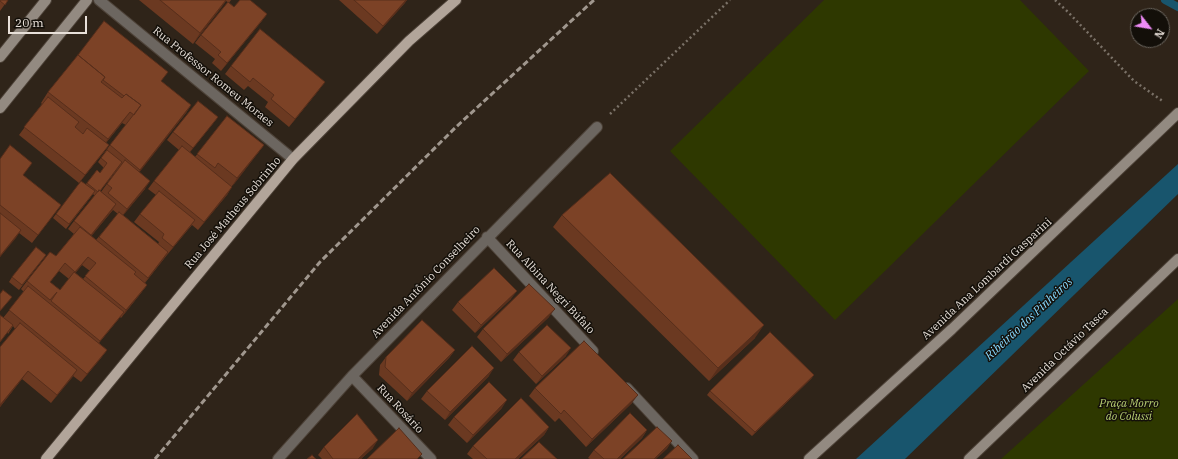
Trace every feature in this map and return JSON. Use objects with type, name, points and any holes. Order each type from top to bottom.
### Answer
[{"type":"main road","name":"Rua José Matheus Sobrinho","points":[[46,459],[293,159],[408,41],[456,0]]},
{"type":"street","points":[[0,57],[46,0]]},
{"type":"street","points":[[0,108],[87,0]]},
{"type":"street","name":"Rua Professor Romeu Moraes","points":[[99,0],[293,159]]},
{"type":"street","name":"Avenida Ana Lombardi Gasparini","points":[[809,459],[952,329],[1178,113]]},
{"type":"street","name":"Avenida Antônio Conselheiro","points":[[278,459],[352,376],[597,126]]},
{"type":"street","name":"Rua Albina Negri Búfalo","points":[[487,237],[600,360]]},
{"type":"street","name":"Avenida Octávio Tasca","points":[[969,459],[1178,259]]},
{"type":"street","name":"Rua Rosário","points":[[352,376],[431,459]]},
{"type":"street","points":[[622,383],[693,459]]},
{"type":"path","points":[[597,126],[730,0]]},
{"type":"path","points":[[1055,0],[1134,81],[1165,102]]},
{"type":"green space","points":[[824,0],[1020,0],[1089,71],[835,320],[670,151]]},
{"type":"green space","name":"Praça Morro do Colussi","points":[[1178,299],[1178,459],[1001,459]]},
{"type":"water","name":"Ribeirão dos Pinheiros","points":[[1178,164],[1178,194],[905,459],[856,459]]},
{"type":"building","points":[[0,0],[8,0],[5,5]]},
{"type":"building","points":[[160,0],[226,0],[200,33]]},
{"type":"building","points":[[240,0],[250,0],[267,14],[227,63],[218,55],[221,52],[201,35],[228,2],[234,7]]},
{"type":"building","points":[[354,0],[406,0],[383,26]]},
{"type":"building","points":[[104,21],[168,72],[161,81],[191,105],[140,170],[110,145],[141,105],[126,94],[124,96],[103,80],[105,77],[78,55]]},
{"type":"building","points":[[260,29],[325,82],[295,119],[271,99],[274,95],[253,78],[250,82],[231,66]]},
{"type":"building","points":[[78,55],[105,77],[101,82],[122,98],[126,94],[141,105],[134,115],[130,112],[108,139],[48,92]]},
{"type":"building","points":[[48,97],[79,122],[75,127],[83,134],[87,128],[109,145],[85,175],[24,127]]},
{"type":"building","points":[[198,101],[218,117],[193,148],[173,132]]},
{"type":"building","points":[[227,116],[264,145],[237,178],[218,163],[215,168],[197,154]]},
{"type":"building","points":[[10,145],[32,163],[23,175],[61,205],[38,235],[0,205],[0,159]]},
{"type":"building","points":[[182,146],[232,187],[204,222],[154,181]]},
{"type":"building","points":[[107,150],[122,162],[98,192],[87,183],[97,170],[100,173],[107,163],[101,158]]},
{"type":"building","points":[[125,160],[150,181],[127,209],[108,193],[112,188],[107,184]]},
{"type":"building","points":[[610,173],[764,325],[718,368],[562,215]]},
{"type":"building","points":[[81,181],[95,191],[69,224],[56,214]]},
{"type":"building","points":[[99,190],[116,204],[91,235],[74,221]]},
{"type":"building","points":[[159,191],[195,220],[173,247],[162,238],[164,234],[140,214]]},
{"type":"building","points":[[119,212],[168,252],[148,278],[99,237]]},
{"type":"building","points":[[0,213],[21,230],[0,256]]},
{"type":"building","points":[[80,227],[136,272],[134,274],[147,285],[126,310],[85,276],[96,263],[88,257],[75,272],[65,263],[50,282],[60,290],[74,272],[124,312],[100,341],[51,301],[57,292],[50,300],[27,281],[50,252],[56,256]]},
{"type":"building","points":[[36,247],[46,255],[22,285],[12,277]]},
{"type":"building","points":[[494,268],[517,291],[481,325],[458,302]]},
{"type":"building","points":[[529,284],[555,309],[507,354],[483,329]]},
{"type":"building","points":[[28,286],[107,350],[87,374],[9,310]]},
{"type":"building","points":[[3,290],[12,297],[0,311],[0,294]]},
{"type":"building","points":[[0,315],[13,325],[0,342]]},
{"type":"building","points":[[422,320],[455,350],[412,393],[385,367],[386,357]]},
{"type":"building","points":[[20,323],[77,370],[57,395],[28,371],[0,405],[0,347]]},
{"type":"building","points":[[547,325],[571,348],[542,376],[519,352]]},
{"type":"building","points":[[770,332],[814,375],[755,432],[710,391]]},
{"type":"building","points":[[584,341],[638,395],[592,439],[564,410],[561,414],[535,388]]},
{"type":"building","points":[[472,346],[494,368],[450,412],[427,391]]},
{"type":"building","points":[[489,382],[507,400],[473,435],[454,417]]},
{"type":"building","points":[[521,398],[549,427],[515,459],[487,459],[473,446]]},
{"type":"building","points":[[630,413],[647,430],[617,459],[604,459],[594,450]]},
{"type":"building","points":[[357,414],[378,440],[358,459],[333,459],[324,447]]},
{"type":"building","points":[[657,427],[672,441],[654,459],[623,459]]},
{"type":"building","points":[[399,428],[422,454],[417,459],[367,459]]},
{"type":"building","points":[[539,442],[557,459],[521,459]]},
{"type":"building","points":[[678,445],[692,459],[663,459]]},
{"type":"building","points":[[312,455],[316,459],[307,459]]},
{"type":"waterway","points":[[1165,0],[1178,7]]},
{"type":"railway","points":[[155,459],[320,262],[456,127],[594,0]]}]
